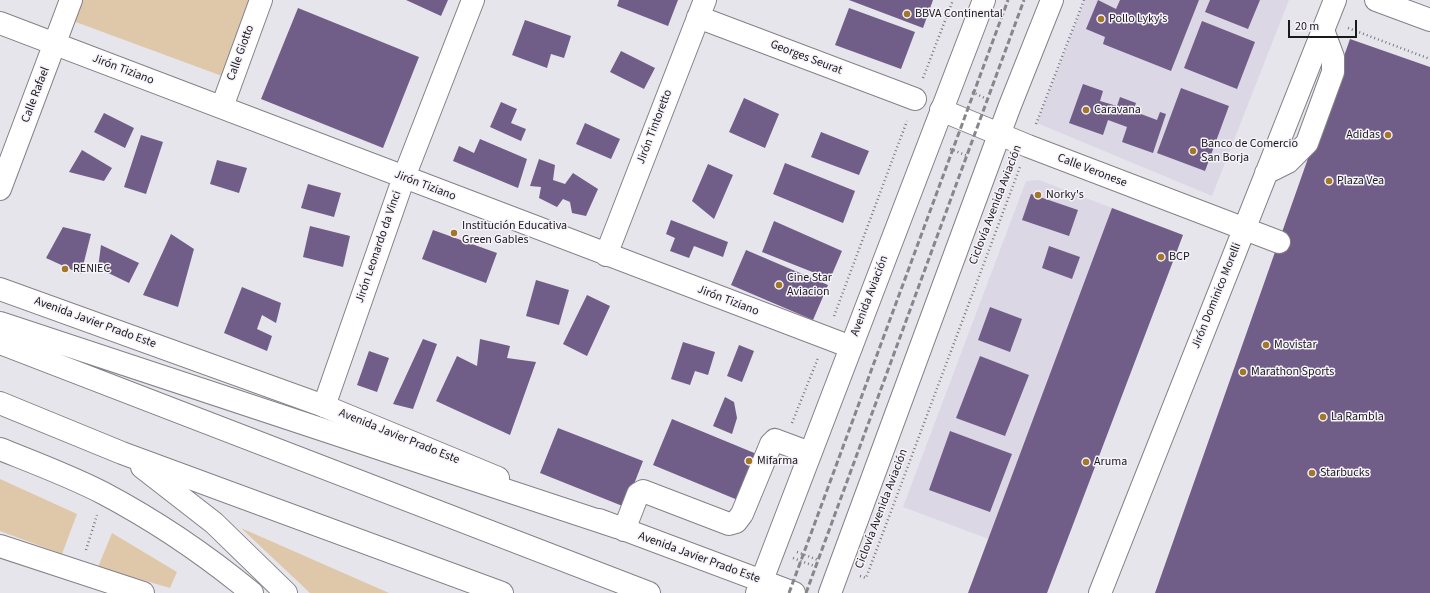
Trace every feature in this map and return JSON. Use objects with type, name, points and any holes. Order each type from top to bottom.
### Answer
[{"type":"main road","name":"Calle Rafael","points":[[0,189],[71,0]]},
{"type":"main road","name":"Calle Giotto","points":[[222,107],[261,0]]},
{"type":"main road","name":"Jirón Leonardo da Vinci","points":[[324,406],[404,177],[474,0]]},
{"type":"main road","name":"Avenida Aviación","points":[[759,587],[783,550],[810,453],[984,0]]},
{"type":"main road","points":[[830,593],[1000,134],[1052,0]]},
{"type":"main road","name":"Jirón Dominico Morelli","points":[[1100,593],[1335,0]]},
{"type":"main road","points":[[1376,0],[1430,20]]},
{"type":"main road","name":"Georges Seurat","points":[[701,8],[915,99]]},
{"type":"main road","name":"Jirón Tintoretto","points":[[606,255],[701,8]]},
{"type":"main road","name":"Jirón Tiziano","points":[[0,23],[851,347]]},
{"type":"main road","name":"Calle Veronese","points":[[941,110],[1028,146],[1279,242]]},
{"type":"main road","name":"Avenida Javier Prado Este","points":[[0,289],[324,406],[759,587],[794,593]]},
{"type":"main road","points":[[0,323],[620,529],[638,494],[643,491],[730,524],[736,522],[742,514],[771,444],[775,440],[784,442],[810,453]]},
{"type":"main road","points":[[0,343],[649,593]]},
{"type":"main road","points":[[0,403],[122,453],[502,593]]},
{"type":"main road","points":[[0,449],[48,468],[103,493],[216,563],[252,593]]},
{"type":"main road","points":[[122,453],[214,523],[286,593]]},
{"type":"main road","points":[[0,546],[143,593]]},
{"type":"path","points":[[784,442],[826,338],[953,0]]},
{"type":"path","name":"Ciclovía Avenida Aviación","points":[[783,550],[866,578],[1084,0]]},
{"type":"path","points":[[1325,25],[1430,59]]},
{"type":"path","points":[[970,92],[993,101]]},
{"type":"path","points":[[946,147],[972,157]]},
{"type":"path","points":[[79,573],[103,493]]},
{"type":"path","points":[[783,550],[817,568]]},
{"type":"shaded area","points":[[81,0],[250,0],[222,76],[73,21]]},
{"type":"shaded area","points":[[1085,0],[1289,0],[1212,196],[1037,123]]},
{"type":"shaded area","points":[[1039,180],[1183,235],[1058,565],[903,507],[1026,181]]},
{"type":"shaded area","points":[[0,479],[77,514],[62,554],[0,531]]},
{"type":"shaded area","points":[[241,528],[389,593],[310,593]]},
{"type":"shaded area","points":[[112,533],[177,572],[170,588],[98,567]]},
{"type":"building","points":[[406,0],[448,0],[441,16]]},
{"type":"building","points":[[619,0],[678,0],[668,26],[617,6]]},
{"type":"building","name":"BBVA Continental","points":[[849,0],[933,0],[923,28]]},
{"type":"building","points":[[1098,0],[1116,9],[1120,0],[1199,0],[1171,71],[1103,44],[1105,37],[1086,29]]},
{"type":"building","points":[[1210,0],[1260,0],[1248,29],[1205,12]]},
{"type":"building","points":[[298,8],[419,57],[383,148],[261,99]]},
{"type":"building","points":[[849,8],[915,32],[901,69],[835,45]]},
{"type":"building","points":[[525,20],[571,36],[564,58],[551,54],[547,68],[512,55]]},
{"type":"building","points":[[1202,21],[1255,42],[1237,89],[1184,68]]},
{"type":"building","name":"La Rambla","points":[[1350,39],[1430,67],[1430,593],[1155,593]]},
{"type":"building","points":[[621,51],[655,68],[644,89],[610,72]]},
{"type":"building","points":[[1083,84],[1103,91],[1100,101],[1117,106],[1120,97],[1136,103],[1133,111],[1157,120],[1160,112],[1166,114],[1153,153],[1122,142],[1127,127],[1108,120],[1103,135],[1069,123]]},
{"type":"building","points":[[1181,88],[1229,106],[1205,171],[1157,153]]},
{"type":"building","points":[[744,98],[779,114],[765,148],[729,132]]},
{"type":"building","points":[[501,102],[517,109],[511,123],[526,129],[521,141],[490,127]]},
{"type":"building","points":[[104,113],[134,128],[125,148],[94,132]]},
{"type":"building","points":[[585,123],[620,139],[611,159],[576,144]]},
{"type":"building","points":[[821,132],[869,151],[859,175],[811,157]]},
{"type":"building","points":[[141,135],[163,142],[146,194],[124,187]]},
{"type":"building","points":[[480,139],[527,159],[518,188],[453,161],[459,146],[474,153]]},
{"type":"building","points":[[82,150],[112,168],[104,181],[69,172]]},
{"type":"building","points":[[539,159],[555,165],[553,180],[565,184],[573,173],[598,189],[586,216],[572,213],[570,202],[563,199],[557,207],[539,198],[541,187],[530,186]]},
{"type":"building","points":[[217,160],[247,168],[239,193],[210,184]]},
{"type":"building","points":[[785,163],[855,191],[843,223],[773,194]]},
{"type":"building","points":[[708,164],[733,175],[714,219],[692,201]]},
{"type":"building","points":[[308,184],[341,193],[334,217],[301,208]]},
{"type":"building","points":[[1031,194],[1078,210],[1069,236],[1022,220]]},
{"type":"building","points":[[1112,208],[1183,235],[1047,593],[968,593]]},
{"type":"building","points":[[671,220],[728,242],[723,257],[694,246],[689,258],[670,251],[675,238],[666,234]]},
{"type":"building","points":[[774,221],[842,251],[830,279],[762,252]]},
{"type":"building","points":[[310,226],[350,236],[343,267],[303,257]]},
{"type":"building","points":[[63,227],[91,234],[81,274],[46,258]]},
{"type":"building","points":[[433,230],[497,253],[486,283],[422,259]]},
{"type":"building","points":[[171,234],[194,249],[178,307],[143,295]]},
{"type":"building","points":[[101,245],[139,263],[129,283],[98,268]]},
{"type":"building","points":[[1049,246],[1080,257],[1072,279],[1042,268]]},
{"type":"building","name":"Cine Star Aviacion","points":[[746,250],[828,285],[813,320],[731,285]]},
{"type":"building","points":[[536,280],[569,290],[559,325],[526,316]]},
{"type":"building","points":[[242,287],[281,303],[276,323],[262,315],[257,329],[272,336],[267,351],[224,333]]},
{"type":"building","points":[[587,295],[610,306],[587,356],[563,344]]},
{"type":"building","points":[[990,307],[1022,319],[1010,352],[978,340]]},
{"type":"building","points":[[423,339],[437,344],[413,409],[393,404]]},
{"type":"building","points":[[480,339],[510,346],[507,358],[536,362],[510,435],[436,401],[457,356],[477,366]]},
{"type":"building","points":[[683,342],[715,352],[708,375],[695,371],[690,385],[671,379]]},
{"type":"building","points":[[739,345],[754,351],[742,382],[727,376]]},
{"type":"building","points":[[369,351],[389,358],[377,392],[357,385]]},
{"type":"building","points":[[980,356],[1029,375],[1005,436],[956,418]]},
{"type":"building","points":[[725,397],[734,402],[737,418],[732,434],[713,426]]},
{"type":"building","points":[[672,419],[764,457],[745,503],[653,465]]},
{"type":"building","points":[[558,428],[643,461],[625,507],[540,473]]},
{"type":"building","points":[[950,431],[1012,454],[990,512],[929,490]]},
{"type":"railway","points":[[789,593],[1008,0]]},
{"type":"railway","points":[[806,593],[1024,0]]},
{"type":"place","name":"BBVA Continental","points":[[907,14]]},
{"type":"place","name":"Pollo Lyky's","points":[[1101,19]]},
{"type":"place","name":"Caravana","points":[[1086,110]]},
{"type":"place","name":"Adidas","points":[[1388,135]]},
{"type":"place","name":"Banco de Comercio San Borja","points":[[1193,151]]},
{"type":"place","name":"Plaza Vea","points":[[1329,181]]},
{"type":"place","name":"Norky's","points":[[1038,195]]},
{"type":"place","name":"Institución Educativa Green Gables","points":[[454,233]]},
{"type":"place","name":"BCP","points":[[1161,257]]},
{"type":"place","name":"RENIEC","points":[[65,269]]},
{"type":"place","name":"Cine Star Aviacion","points":[[779,285]]},
{"type":"place","name":"Movistar","points":[[1266,345]]},
{"type":"place","name":"Marathon Sports","points":[[1243,372]]},
{"type":"place","name":"La Rambla","points":[[1323,417]]},
{"type":"place","name":"Mifarma","points":[[749,461]]},
{"type":"place","name":"Aruma","points":[[1086,462]]},
{"type":"place","name":"Starbucks","points":[[1312,473]]}]
